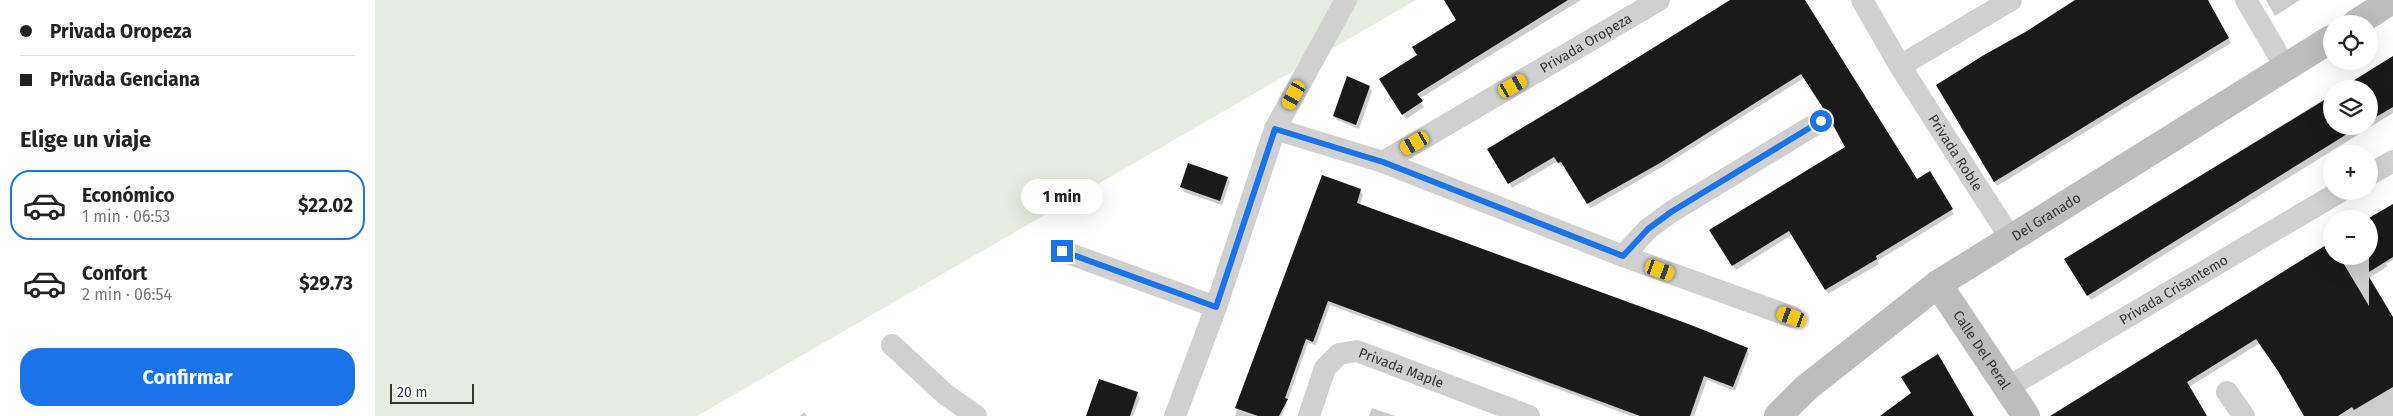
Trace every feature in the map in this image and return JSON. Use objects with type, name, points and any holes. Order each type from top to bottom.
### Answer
[{"type":"main road","points":[[2369,15],[2392,0]]},
{"type":"main road","name":"Del Granado","points":[[1778,416],[1806,388],[1937,284],[2323,44]]},
{"type":"main road","name":"Calle Del Peral","points":[[1937,284],[2026,416]]},
{"type":"street","points":[[1175,416],[1216,307],[1275,129],[1346,0]]},
{"type":"street","name":"Privada Oropeza","points":[[1383,162],[1659,0]]},
{"type":"street","name":"Privada Roble","points":[[1862,0],[1900,66],[2011,238]]},
{"type":"street","points":[[1900,66],[2011,0]]},
{"type":"street","points":[[2246,0],[2286,68]]},
{"type":"street","points":[[1623,256],[1648,229],[1671,212],[1821,121]]},
{"type":"street","points":[[1275,129],[1383,162],[1623,256],[1792,317]]},
{"type":"street","points":[[2378,170],[2393,161]]},
{"type":"street","name":"Privada Crisantemo","points":[[2007,387],[2326,200]]},
{"type":"street","points":[[1062,251],[1216,307]]},
{"type":"street","points":[[892,345],[945,394],[976,416]]},
{"type":"street","name":"Privada Maple","points":[[1309,416],[1325,368],[1339,354],[1357,351],[1529,416]]},
{"type":"street","points":[[2227,392],[2244,416]]},
{"type":"shaded area","points":[[375,0],[1416,0],[697,416],[375,416]]},
{"type":"building","points":[[1444,0],[1568,0],[1417,94],[1423,101],[1402,115],[1379,79],[1417,55],[1412,47],[1456,20]]},
{"type":"building","points":[[1730,0],[1805,0],[1917,179],[1930,171],[1953,209],[1876,256],[1877,259],[1825,290],[1789,231],[1732,266],[1709,230],[1845,147],[1833,125],[1832,114],[1823,108],[1801,74],[1660,163],[1587,204],[1561,162],[1558,163],[1554,157],[1508,184],[1487,149]]},
{"type":"building","points":[[2075,0],[2208,0],[2229,38],[1994,182],[1936,85]]},
{"type":"building","points":[[2393,56],[2393,107],[2378,116],[2378,80],[2354,80],[2371,70],[2378,70],[2378,65]]},
{"type":"building","points":[[1347,76],[1370,86],[1356,125],[1333,116]]},
{"type":"building","points":[[2323,101],[2323,135],[2346,135],[2329,145],[2323,145],[2323,149],[2087,296],[2064,259]]},
{"type":"building","points":[[1188,163],[1228,177],[1220,201],[1180,187]]},
{"type":"building","points":[[1322,175],[1361,189],[1357,203],[1691,325],[1748,348],[1733,387],[1704,376],[1690,416],[1640,416],[1328,301],[1313,342],[1306,339],[1285,398],[1288,399],[1279,416],[1258,416],[1235,408]]},
{"type":"building","points":[[2393,204],[2393,257],[2369,272],[2369,265],[2378,265],[2378,213]]},
{"type":"building","points":[[2323,247],[2323,265],[2344,265],[2369,306],[2369,277],[2393,317],[2393,387],[2354,410],[2352,407],[2338,416],[2304,416],[2278,371],[2256,339],[2187,382],[2207,416],[2050,416]]},
{"type":"building","points":[[1938,354],[1974,416],[1880,416],[1911,393],[1901,377]]},
{"type":"building","points":[[1099,379],[1138,392],[1130,416],[1086,416]]},
{"type":"route","points":[[1062,251],[1216,307],[1275,129],[1383,162],[1623,256],[1648,229],[1671,212],[1821,121]]}]
